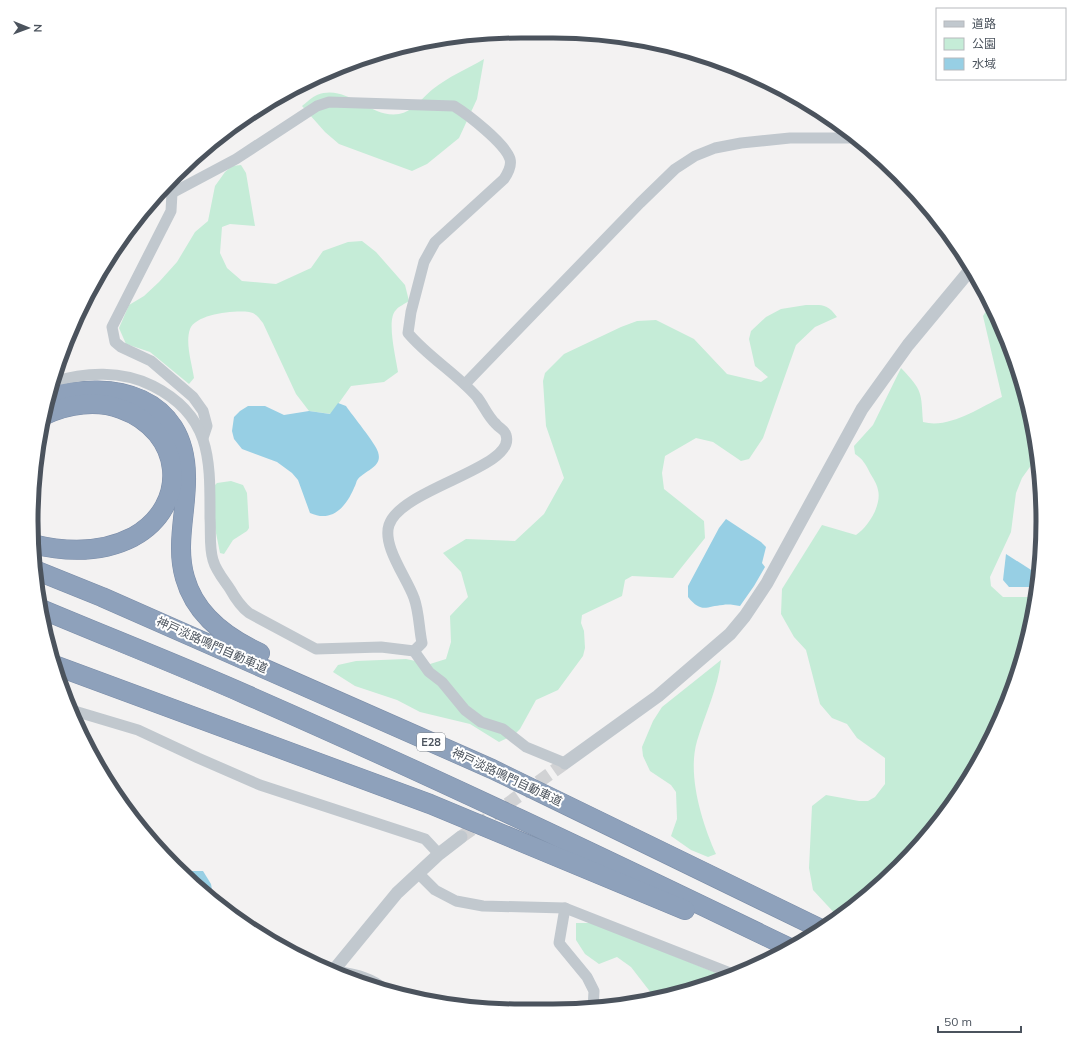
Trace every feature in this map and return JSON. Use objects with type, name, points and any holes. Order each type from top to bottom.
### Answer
[{"type":"highway","points":[[54,396],[71,391],[97,389],[122,392],[138,398],[152,406],[172,426],[182,447],[186,474],[182,553],[184,577],[204,615],[220,629],[242,645],[436,732],[603,817],[655,847]]},
{"type":"highway","points":[[39,545],[69,550],[87,549],[114,544],[133,536],[151,523],[160,512],[169,495],[172,475],[169,453],[161,437],[143,419],[128,411],[112,405],[86,404],[63,408],[50,413]]},
{"type":"highway","name":"神戸淡路鳴門自動車道","points":[[41,572],[102,597],[330,696],[492,769],[815,926]]},
{"type":"highway","points":[[46,611],[245,694],[350,741],[664,887],[783,945]]},
{"type":"highway","points":[[61,668],[430,804],[777,948]]},
{"type":"street","points":[[172,193],[236,159],[317,106],[329,102],[454,106],[469,115],[496,140],[510,158],[510,172],[504,179],[435,242],[424,262],[411,312],[408,333],[415,341],[465,384],[495,424],[503,430],[506,435],[507,442],[500,454],[487,464],[413,499],[399,510],[388,525],[389,547],[415,599],[422,643],[414,651]]},
{"type":"street","points":[[465,384],[640,203],[675,169],[695,156],[715,148],[741,143],[790,138],[847,138]]},
{"type":"street","points":[[171,188],[171,211],[112,327],[115,342],[121,347],[151,361],[164,370],[193,397],[203,411],[207,426],[203,438]]},
{"type":"street","points":[[59,380],[89,375],[115,375],[146,382],[182,406],[203,438],[210,464],[211,541],[213,560],[217,570],[244,610],[316,649],[381,647],[414,651],[429,672],[442,682],[465,710],[481,722],[503,729],[526,747],[565,763],[658,696],[735,628],[764,588],[862,409],[908,345],[967,274]]},
{"type":"street","points":[[78,712],[138,730],[260,785],[425,839],[439,854]]},
{"type":"street","points":[[336,967],[397,893],[439,854],[462,837]]},
{"type":"street","points":[[418,873],[442,894],[465,903],[494,907],[565,908],[726,971]]},
{"type":"street","points":[[565,908],[559,943],[587,978],[594,991],[594,1002]]},
{"type":"street","points":[[359,975],[368,977],[376,981]]},
{"type":"green space","points":[[484,59],[477,99],[459,138],[427,164],[412,171],[339,144],[325,132],[302,106],[317,95],[328,93],[348,97],[368,107],[388,114],[404,113],[433,89]]},
{"type":"green space","points":[[241,165],[246,173],[255,226],[230,224],[222,227],[220,253],[227,268],[242,281],[276,284],[311,268],[323,251],[348,242],[362,241],[376,252],[405,285],[409,301],[396,310],[393,315],[392,322],[392,339],[398,372],[384,382],[351,386],[331,414],[309,411],[296,394],[263,323],[254,313],[234,312],[216,314],[194,324],[190,329],[188,341],[194,378],[189,384],[150,352],[126,344],[119,328],[129,305],[144,296],[159,282],[177,262],[195,232],[208,221],[215,186],[225,172],[232,166]]},
{"type":"green space","points":[[806,305],[827,307],[837,317],[815,327],[796,345],[763,438],[749,459],[741,461],[713,442],[696,438],[665,456],[662,473],[664,489],[704,521],[705,538],[673,578],[632,576],[625,580],[622,596],[582,615],[581,623],[584,631],[585,648],[583,656],[558,690],[536,700],[520,729],[514,735],[499,742],[470,724],[420,712],[397,700],[355,686],[333,672],[338,665],[356,661],[406,659],[430,664],[446,659],[451,642],[450,616],[468,597],[461,572],[443,553],[466,539],[515,541],[544,514],[564,478],[546,426],[543,381],[545,373],[564,354],[637,321],[656,320],[694,339],[727,374],[761,382],[768,377],[755,366],[749,339],[751,331],[766,317],[781,309]]},
{"type":"green space","points":[[987,309],[1010,366],[1020,396],[1032,458],[1033,463],[1022,478],[1016,493],[1011,532],[990,577],[991,586],[1003,597],[1030,597],[1020,646],[999,706],[986,735],[955,789],[936,815],[895,863],[834,913],[813,890],[809,868],[812,806],[826,795],[859,801],[868,801],[875,797],[885,784],[885,758],[857,738],[847,724],[832,718],[820,704],[806,650],[794,637],[781,614],[782,589],[822,525],[856,535],[865,527],[873,515],[879,496],[877,488],[875,481],[864,462],[855,454],[854,446],[873,425],[901,368],[920,392],[923,422],[943,423],[953,420],[974,412],[1002,397],[983,316]]},
{"type":"green space","points":[[231,481],[243,485],[247,493],[249,528],[233,540],[224,554],[220,553],[214,523],[212,488],[217,483]]},
{"type":"green space","points":[[721,660],[717,681],[694,754],[695,784],[701,814],[716,854],[708,857],[691,850],[671,836],[677,819],[676,792],[671,785],[650,771],[643,756],[642,747],[653,721],[662,707]]},
{"type":"green space","points":[[576,923],[593,923],[719,974],[678,988],[652,994],[631,967],[617,957],[599,964],[585,954],[576,940]]},
{"type":"water","points":[[338,403],[346,406],[373,443],[379,457],[376,465],[357,480],[351,495],[342,507],[331,514],[318,516],[310,513],[298,480],[292,473],[277,462],[242,449],[234,439],[232,431],[234,417],[248,406],[265,406],[284,415],[309,411],[330,414]]},
{"type":"water","points":[[726,519],[761,542],[766,547],[762,563],[765,567],[740,606],[727,605],[704,608],[697,606],[688,597],[688,586],[719,528]]},
{"type":"water","points":[[1006,554],[1033,571],[1032,587],[1009,587],[1003,580]]},
{"type":"water","points":[[188,871],[203,871],[211,884],[212,892]]},
{"type":"tunnel","points":[[461,837],[565,763]]}]
